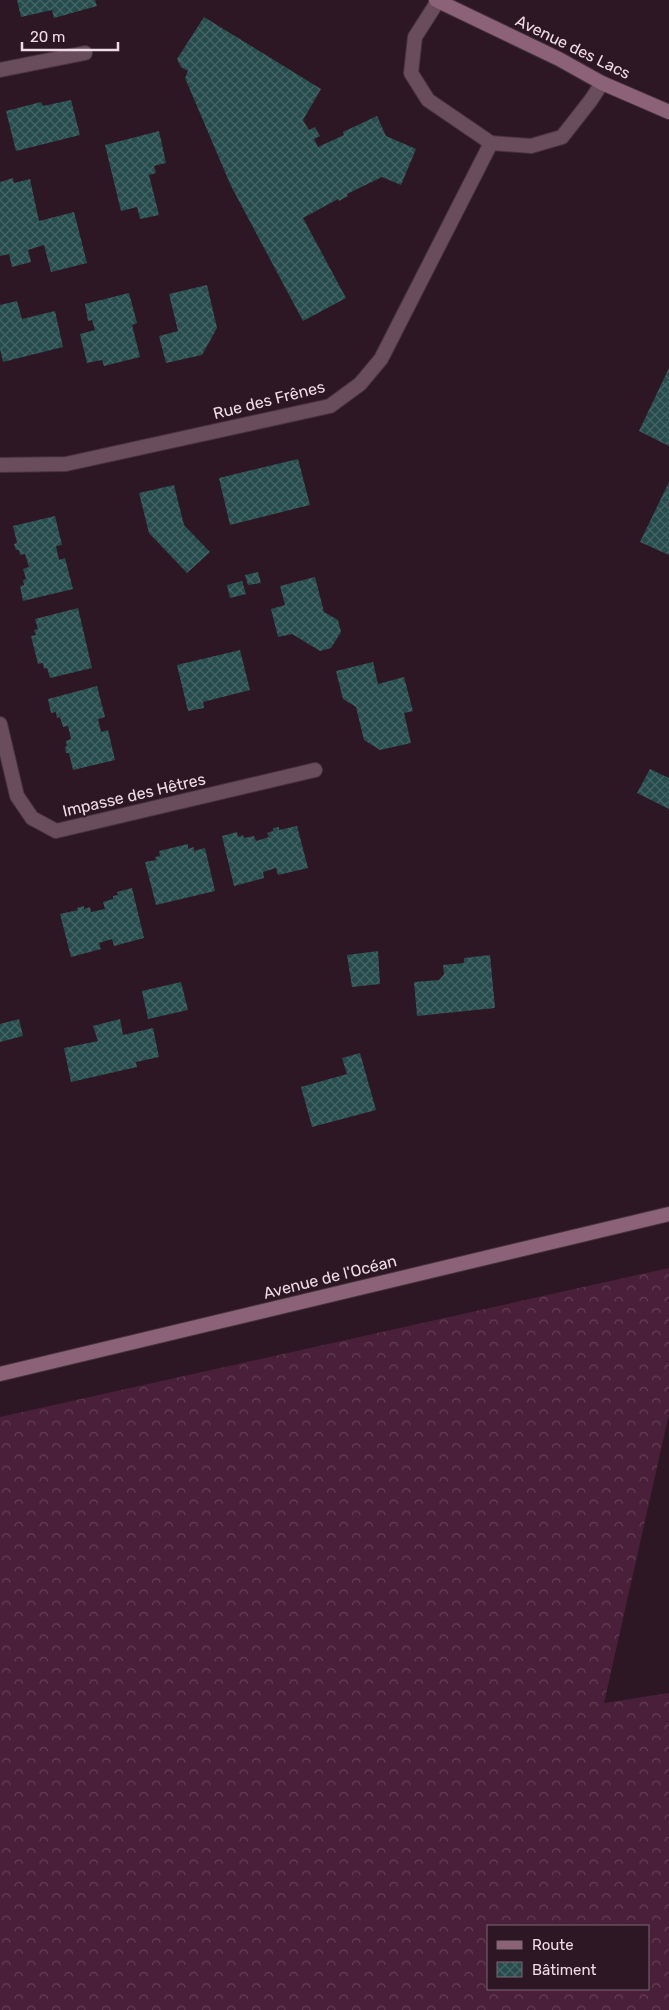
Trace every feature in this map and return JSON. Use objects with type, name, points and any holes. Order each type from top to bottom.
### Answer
[{"type":"main road","name":"Avenue des Lacs","points":[[437,1],[559,59],[602,82],[669,112]]},
{"type":"main road","name":"Avenue de l'Océan","points":[[0,1374],[669,1214]]},
{"type":"street","points":[[437,1],[415,37],[411,73],[428,100],[491,143],[531,146],[562,137],[591,100],[602,82]]},
{"type":"street","points":[[0,70],[85,53]]},
{"type":"street","name":"Rue des Frênes","points":[[0,465],[66,464],[330,406],[360,384],[381,359],[491,143]]},
{"type":"street","name":"Impasse des Hêtres","points":[[0,724],[17,796],[32,818],[56,831],[315,770]]},
{"type":"green space","points":[[669,1268],[669,1414],[604,1703],[669,1693],[669,2010],[0,2010],[0,1417]]},
{"type":"building","points":[[17,0],[95,0],[97,6],[54,18],[52,10],[21,17]]},
{"type":"building","points":[[204,17],[321,89],[303,120],[309,130],[315,127],[320,136],[314,139],[318,147],[344,135],[343,132],[377,116],[386,136],[416,149],[401,185],[382,177],[303,218],[346,298],[303,321],[231,186],[185,78],[188,71],[181,67],[177,59]]},
{"type":"building","points":[[71,100],[80,135],[16,151],[6,111],[41,102],[43,106]]},
{"type":"building","points":[[159,131],[166,163],[154,166],[156,173],[149,175],[159,215],[140,219],[137,207],[121,211],[105,145]]},
{"type":"building","points":[[13,178],[14,183],[30,179],[39,221],[74,212],[87,263],[51,272],[44,245],[28,250],[31,262],[12,267],[9,254],[0,256],[0,182]]},
{"type":"building","points":[[207,285],[217,328],[202,355],[166,363],[159,336],[178,331],[169,294]]},
{"type":"building","points":[[129,293],[137,323],[132,325],[140,357],[104,366],[102,360],[87,363],[80,334],[95,330],[92,320],[88,321],[85,304]]},
{"type":"building","points":[[17,301],[22,319],[55,311],[63,347],[3,362],[0,349],[0,305]]},
{"type":"building","points":[[669,368],[669,446],[639,431]]},
{"type":"building","points":[[298,459],[310,505],[230,525],[219,478]]},
{"type":"building","points":[[669,482],[669,555],[640,542]]},
{"type":"building","points":[[174,485],[184,525],[210,552],[187,573],[149,533],[139,493]]},
{"type":"building","points":[[55,516],[62,545],[56,546],[59,560],[65,558],[73,589],[23,601],[20,586],[24,585],[23,580],[26,579],[23,569],[29,567],[25,554],[20,555],[19,550],[16,550],[14,544],[17,543],[13,526]]},
{"type":"building","points":[[258,572],[261,583],[248,585],[245,575]]},
{"type":"building","points":[[315,577],[324,612],[338,620],[341,632],[331,648],[320,651],[292,634],[278,637],[271,609],[285,605],[280,586]]},
{"type":"building","points":[[242,581],[246,594],[230,598],[227,585]]},
{"type":"building","points":[[78,608],[92,668],[50,678],[47,668],[44,669],[43,663],[38,664],[31,636],[36,635],[34,630],[38,629],[35,619]]},
{"type":"building","points":[[240,650],[250,690],[203,702],[204,708],[188,711],[177,665]]},
{"type":"building","points":[[373,662],[378,684],[404,677],[413,711],[404,713],[411,743],[380,750],[364,740],[356,707],[343,699],[336,671]]},
{"type":"building","points":[[97,686],[105,717],[98,719],[101,732],[108,730],[115,760],[73,770],[69,753],[66,753],[65,747],[67,746],[66,741],[71,739],[68,726],[63,727],[60,717],[57,718],[56,712],[51,713],[48,699]]},
{"type":"building","points":[[650,769],[669,778],[669,809],[637,793]]},
{"type":"building","points":[[297,826],[308,868],[278,875],[276,868],[263,872],[264,878],[234,886],[222,836],[237,832],[238,837],[243,835],[244,838],[254,836],[256,841],[269,837],[267,833],[273,831],[273,828],[279,827],[279,830]]},
{"type":"building","points":[[188,844],[188,849],[194,847],[194,851],[205,848],[215,891],[156,905],[145,862],[156,860],[155,857],[160,856],[159,851]]},
{"type":"building","points":[[132,888],[144,938],[114,946],[112,939],[99,943],[101,949],[71,957],[60,914],[78,910],[77,908],[84,906],[84,909],[90,907],[91,912],[105,909],[103,902],[113,899],[113,896],[118,895],[117,892]]},
{"type":"building","points":[[378,951],[380,984],[352,987],[347,955]]},
{"type":"building","points":[[490,955],[495,1008],[417,1016],[414,982],[439,980],[444,974],[443,965],[464,963],[464,958]]},
{"type":"building","points":[[181,982],[188,1010],[148,1019],[142,991]]},
{"type":"building","points":[[19,1019],[23,1036],[0,1042],[0,1024]]},
{"type":"building","points":[[120,1019],[123,1035],[153,1028],[159,1057],[136,1062],[137,1067],[71,1082],[64,1048],[98,1041],[93,1026]]},
{"type":"building","points":[[360,1053],[376,1110],[312,1127],[301,1087],[347,1074],[342,1058]]}]
